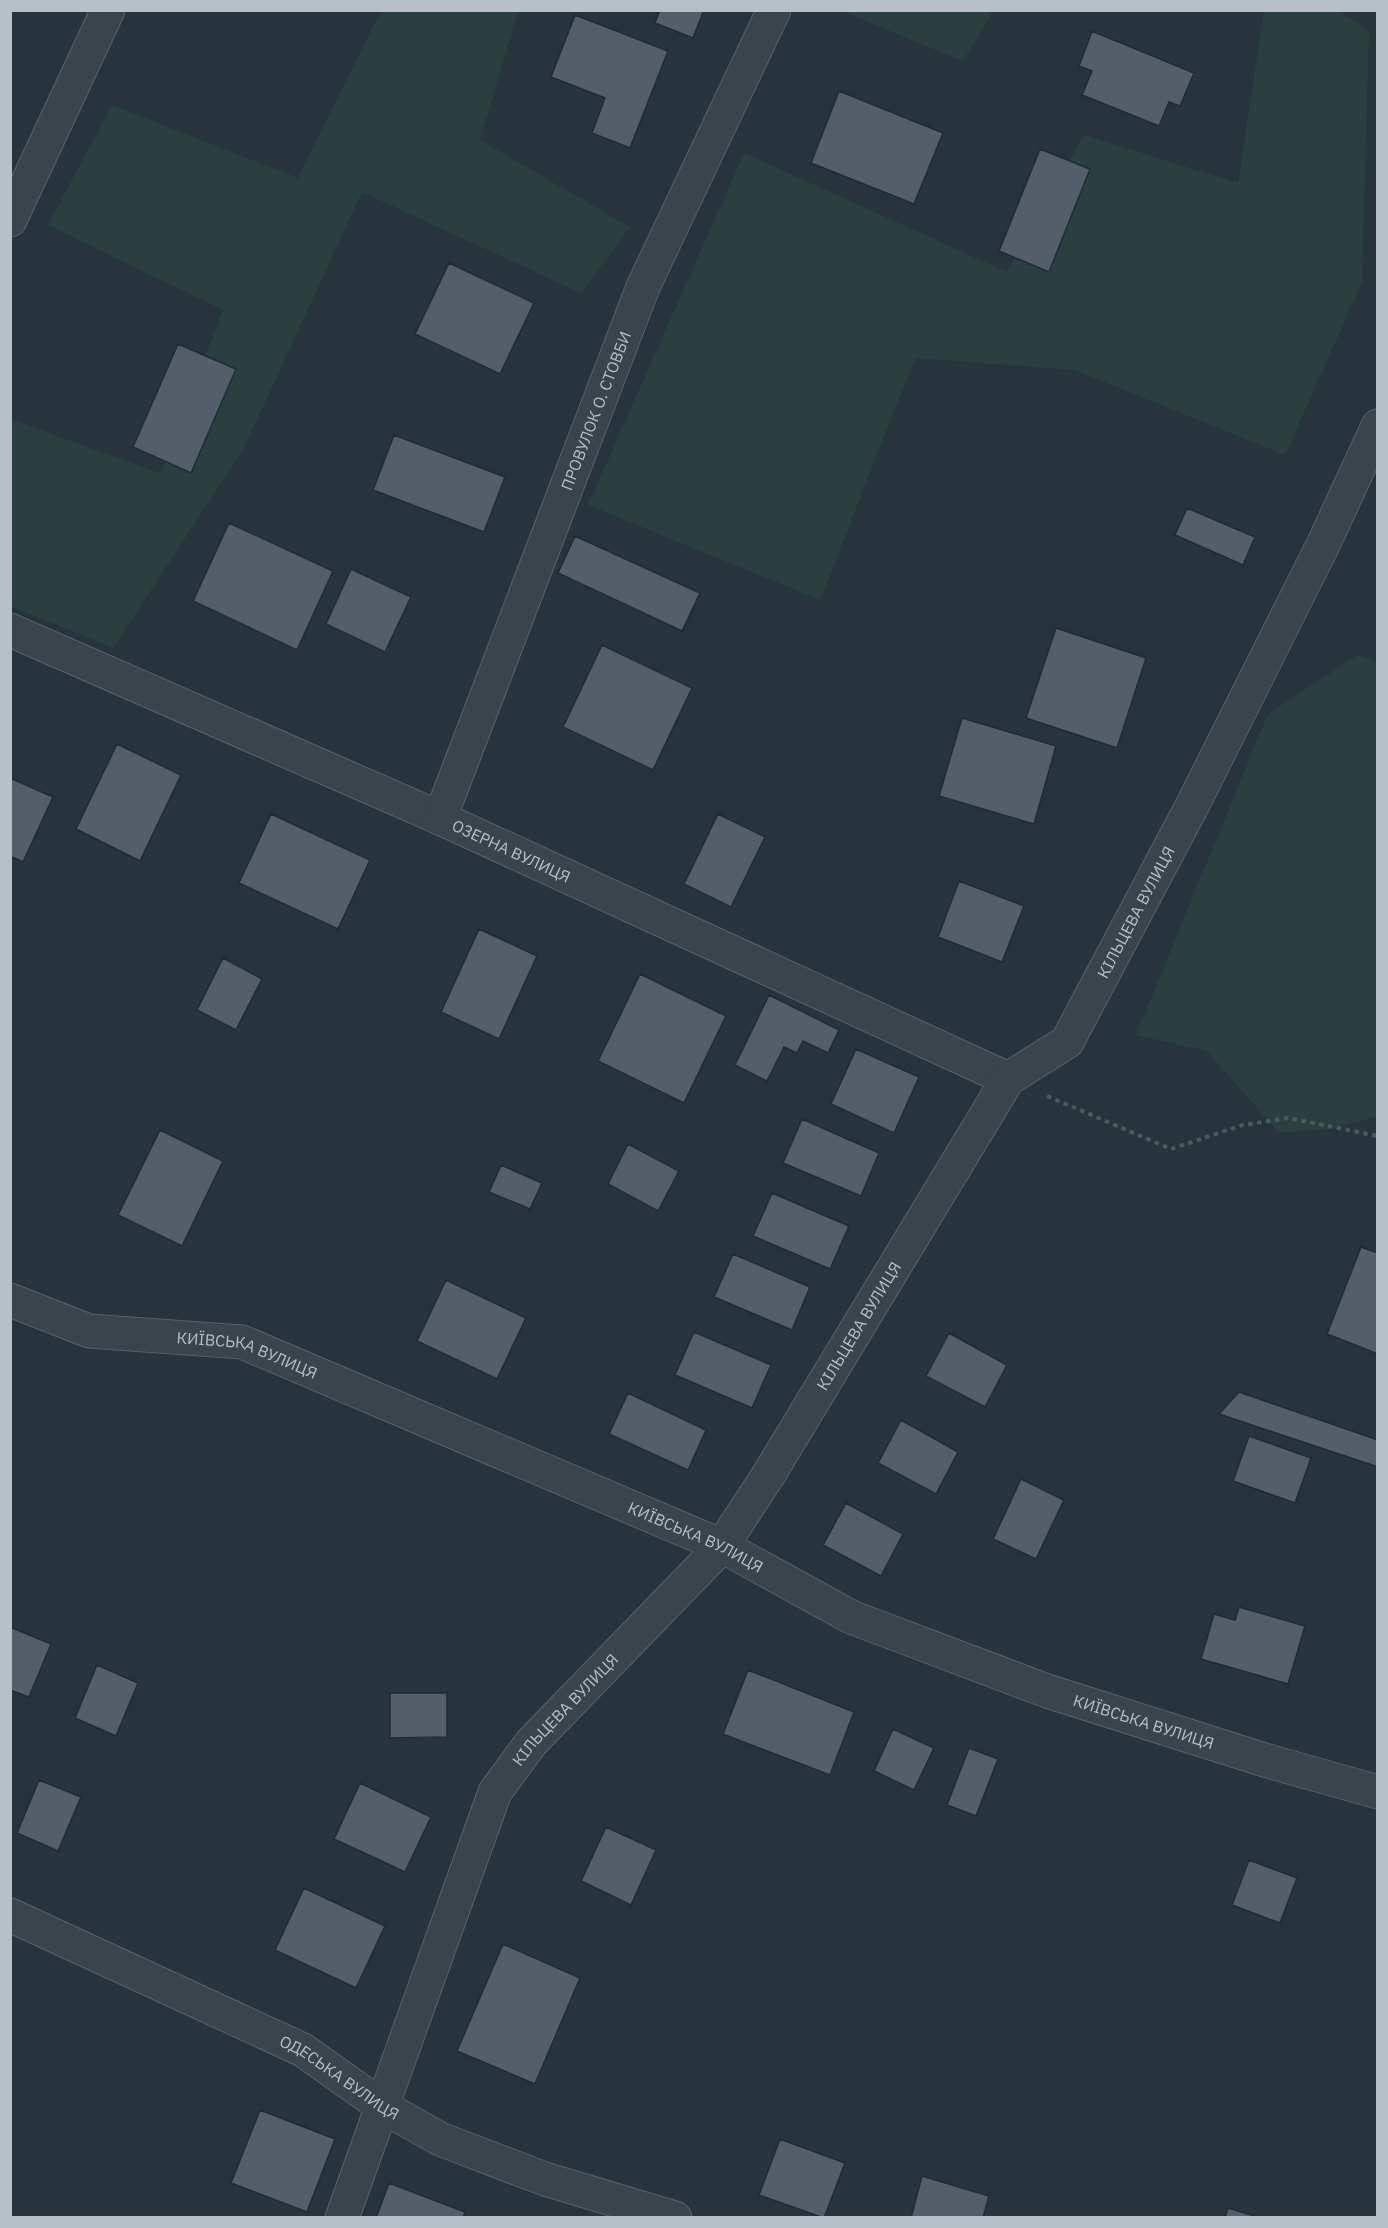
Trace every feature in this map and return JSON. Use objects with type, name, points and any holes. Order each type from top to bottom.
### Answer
[{"type":"street","points":[[10,220],[108,10]]},
{"type":"street","name":"ПРОВУЛОК О. СТОВБИ","points":[[440,818],[644,288],[774,10]]},
{"type":"street","name":"КІЛЬЦЕВА ВУЛИЦЯ","points":[[342,2217],[495,1792],[531,1743],[722,1546],[769,1474],[1008,1079],[1067,1042],[1202,787],[1323,545],[1377,426]]},
{"type":"street","name":"ОЗЕРНА ВУЛИЦЯ","points":[[10,630],[440,818],[1008,1079]]},
{"type":"street","name":"КИЇВСЬКА ВУЛИЦЯ","points":[[10,1300],[89,1331],[242,1342],[722,1546],[851,1617],[1047,1691],[1268,1761],[1377,1792]]},
{"type":"street","name":"ОДЕСЬКА ВУЛИЦЯ","points":[[10,1915],[303,2050],[383,2107],[440,2139],[524,2171],[675,2217]]},
{"type":"path","points":[[1008,1079],[1171,1149],[1243,1125],[1288,1118],[1377,1136]]},
{"type":"green space","points":[[381,11],[518,11],[480,140],[630,227],[581,293],[362,192],[244,448],[113,648],[11,606],[10,419],[160,473],[223,310],[48,225],[112,105],[298,178]]},
{"type":"green space","points":[[841,11],[993,11],[963,61]]},
{"type":"green space","points":[[1264,11],[1339,11],[1369,31],[1362,282],[1285,455],[1074,370],[915,358],[820,600],[588,505],[744,153],[1007,272],[1084,135],[1238,183]]},
{"type":"green space","points":[[1357,655],[1378,661],[1377,1117],[1329,1129],[1279,1133],[1207,1051],[1136,1035],[1268,714]]},
{"type":"building","points":[[660,10],[704,10],[693,38],[655,23]]},
{"type":"building","points":[[575,15],[668,51],[630,148],[592,133],[605,98],[551,77]]},
{"type":"building","points":[[1092,31],[1194,73],[1180,106],[1169,102],[1159,126],[1082,95],[1092,71],[1079,66]]},
{"type":"building","points":[[839,91],[943,133],[914,204],[811,163]]},
{"type":"building","points":[[1040,149],[1090,169],[1049,272],[999,251]]},
{"type":"building","points":[[449,263],[534,303],[500,374],[415,334]]},
{"type":"building","points":[[178,344],[236,369],[191,473],[133,447]]},
{"type":"building","points":[[394,435],[505,477],[484,532],[373,490]]},
{"type":"building","points":[[1187,508],[1255,537],[1243,565],[1175,535]]},
{"type":"building","points":[[229,523],[333,571],[297,650],[193,601]]},
{"type":"building","points":[[575,536],[700,593],[682,631],[558,573]]},
{"type":"building","points":[[351,569],[411,597],[385,652],[326,624]]},
{"type":"building","points":[[1056,628],[1146,658],[1117,748],[1026,718]]},
{"type":"building","points":[[602,645],[692,688],[653,770],[563,727]]},
{"type":"building","points":[[962,718],[1056,746],[1034,824],[939,796]]},
{"type":"building","points":[[117,744],[181,775],[140,861],[76,829]]},
{"type":"building","points":[[10,778],[53,797],[23,862],[10,856]]},
{"type":"building","points":[[271,814],[370,860],[338,929],[239,883]]},
{"type":"building","points":[[718,814],[765,837],[731,907],[684,884]]},
{"type":"building","points":[[959,881],[1024,906],[1002,962],[938,937]]},
{"type":"building","points":[[479,929],[537,956],[499,1039],[441,1012]]},
{"type":"building","points":[[223,958],[262,979],[236,1030],[197,1010]]},
{"type":"building","points":[[640,974],[726,1016],[684,1103],[598,1061]]},
{"type":"building","points":[[769,995],[839,1030],[828,1053],[803,1041],[797,1053],[784,1047],[767,1081],[735,1065]]},
{"type":"building","points":[[856,1049],[919,1077],[894,1133],[831,1104]]},
{"type":"building","points":[[802,1119],[879,1153],[861,1196],[783,1163]]},
{"type":"building","points":[[160,1130],[223,1161],[182,1246],[118,1215]]},
{"type":"building","points":[[628,1144],[679,1171],[658,1211],[608,1184]]},
{"type":"building","points":[[501,1165],[542,1183],[530,1209],[489,1192]]},
{"type":"building","points":[[772,1193],[849,1226],[830,1269],[753,1236]]},
{"type":"building","points":[[1361,1247],[1378,1253],[1378,1354],[1327,1334]]},
{"type":"building","points":[[733,1254],[810,1287],[792,1330],[714,1297]]},
{"type":"building","points":[[446,1280],[526,1318],[497,1379],[417,1341]]},
{"type":"building","points":[[694,1332],[771,1365],[752,1408],[675,1375]]},
{"type":"building","points":[[949,1333],[1007,1365],[985,1407],[926,1376]]},
{"type":"building","points":[[1239,1392],[1378,1440],[1378,1467],[1219,1414]]},
{"type":"building","points":[[628,1393],[706,1430],[688,1470],[609,1434]]},
{"type":"building","points":[[901,1420],[958,1452],[936,1494],[878,1463]]},
{"type":"building","points":[[1249,1436],[1311,1458],[1295,1503],[1233,1481]]},
{"type":"building","points":[[1021,1479],[1064,1500],[1036,1559],[993,1539]]},
{"type":"building","points":[[846,1503],[903,1534],[881,1576],[823,1545]]},
{"type":"building","points":[[1239,1607],[1305,1626],[1288,1684],[1201,1659],[1214,1614],[1235,1620]]},
{"type":"building","points":[[10,1627],[51,1644],[29,1697],[10,1690]]},
{"type":"building","points":[[97,1665],[138,1683],[116,1736],[75,1718]]},
{"type":"building","points":[[748,1670],[854,1712],[830,1775],[723,1734]]},
{"type":"building","points":[[390,1693],[447,1693],[447,1737],[390,1738]]},
{"type":"building","points":[[893,1729],[934,1748],[914,1790],[874,1771]]},
{"type":"building","points":[[969,1748],[998,1759],[976,1816],[947,1805]]},
{"type":"building","points":[[39,1780],[81,1797],[58,1851],[17,1833]]},
{"type":"building","points":[[360,1783],[431,1817],[405,1872],[334,1839]]},
{"type":"building","points":[[606,1827],[656,1850],[631,1905],[581,1881]]},
{"type":"building","points":[[1249,1860],[1297,1878],[1280,1923],[1232,1905]]},
{"type":"building","points":[[304,1888],[385,1926],[356,1988],[275,1950]]},
{"type":"building","points":[[503,1944],[580,1978],[535,2084],[457,2051]]},
{"type":"building","points":[[260,2110],[335,2139],[307,2212],[231,2183]]},
{"type":"building","points":[[780,2139],[845,2163],[824,2218],[759,2195]]},
{"type":"building","points":[[922,2176],[989,2196],[983,2218],[911,2218]]},
{"type":"building","points":[[389,2183],[465,2212],[463,2218],[376,2218]]},
{"type":"building","points":[[1228,2208],[1261,2218],[1225,2218]]}]
